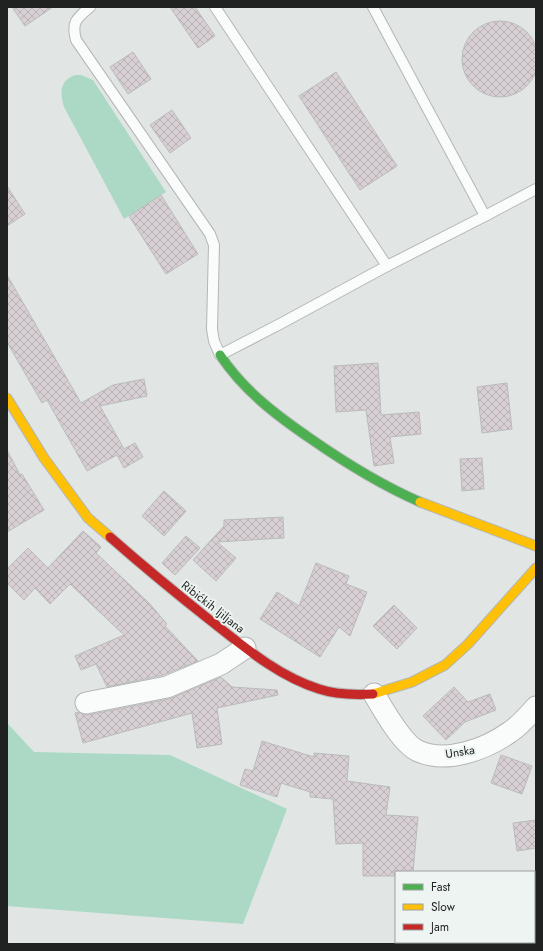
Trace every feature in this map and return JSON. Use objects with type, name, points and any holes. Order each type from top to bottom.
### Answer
[{"type":"street","points":[[220,355],[229,370],[246,390],[293,427],[380,483],[450,516],[536,546]]},
{"type":"street","name":"Ribićkih ljiljana","points":[[7,398],[44,458],[88,518],[160,581],[245,648],[279,671],[318,690],[349,695],[374,694],[412,682],[445,665],[468,644],[533,571]]},
{"type":"street","points":[[86,703],[167,686],[221,664],[245,648]]},
{"type":"street","name":"Unska","points":[[374,694],[398,732],[417,751],[434,756],[451,755],[481,749],[511,732],[536,706]]},
{"type":"lane","points":[[90,7],[77,18],[74,24],[76,40],[210,234],[214,245],[212,328],[214,341],[220,355],[536,189]]},
{"type":"lane","points":[[215,7],[387,266]]},
{"type":"lane","points":[[373,7],[485,216]]},
{"type":"green space","points":[[75,75],[81,75],[93,80],[166,192],[124,219],[64,107],[62,97],[63,84]]},
{"type":"green space","points":[[7,723],[34,752],[170,755],[287,809],[243,924],[7,906]]},
{"type":"building","points":[[12,7],[53,7],[25,26]]},
{"type":"building","points":[[170,7],[195,7],[215,36],[198,48]]},
{"type":"building","points":[[500,21],[514,24],[527,32],[535,45],[538,59],[535,73],[527,86],[514,94],[500,97],[486,94],[473,86],[465,73],[462,59],[465,45],[473,32],[486,24]]},
{"type":"building","points":[[133,52],[151,79],[128,94],[110,67]]},
{"type":"building","points":[[336,72],[397,166],[360,190],[299,96]]},
{"type":"building","points":[[172,110],[191,138],[170,153],[150,125]]},
{"type":"building","points":[[7,186],[25,214],[7,226]]},
{"type":"building","points":[[161,195],[198,254],[166,274],[129,216]]},
{"type":"building","points":[[7,275],[81,403],[113,385],[144,379],[147,396],[100,406],[124,449],[135,443],[143,457],[124,468],[117,455],[87,471],[47,400],[42,403],[7,342]]},
{"type":"building","points":[[378,363],[381,415],[419,412],[421,434],[390,437],[394,463],[374,466],[366,410],[336,412],[334,366]]},
{"type":"building","points":[[507,383],[512,429],[482,433],[477,387]]},
{"type":"building","points":[[7,450],[20,475],[22,474],[44,510],[7,532]]},
{"type":"building","points":[[482,458],[484,489],[462,491],[460,459]]},
{"type":"building","points":[[164,491],[186,511],[164,536],[142,516]]},
{"type":"building","points":[[283,517],[284,538],[217,542],[236,558],[216,581],[193,560],[224,526],[224,520]]},
{"type":"building","points":[[83,531],[101,547],[96,553],[149,603],[167,624],[165,626],[198,661],[163,675],[107,687],[96,664],[81,670],[75,656],[124,635],[70,584],[50,604],[35,588],[24,600],[7,583],[7,569],[28,548],[48,568]]},
{"type":"building","points":[[186,536],[200,548],[175,575],[162,563]]},
{"type":"building","points":[[316,563],[349,576],[346,584],[367,592],[350,636],[339,627],[320,657],[260,619],[277,592],[299,606]]},
{"type":"building","points":[[394,605],[417,628],[397,649],[373,626]]},
{"type":"building","points":[[221,677],[232,687],[277,690],[278,695],[217,708],[222,744],[197,748],[192,713],[83,743],[75,713],[79,712],[88,715],[169,699]]},
{"type":"building","points":[[454,687],[468,702],[490,694],[496,710],[465,722],[446,740],[423,716]]},
{"type":"building","points":[[262,741],[314,757],[314,753],[349,756],[347,781],[390,787],[386,815],[418,817],[413,871],[395,871],[395,876],[363,876],[363,843],[336,844],[333,799],[310,797],[310,792],[281,783],[277,797],[240,785],[245,769],[253,771]]},
{"type":"building","points":[[501,755],[532,766],[522,794],[491,783]]},
{"type":"building","points":[[536,820],[536,848],[517,851],[513,823]]},
{"type":"traffic: fast","points":[[220,355],[239,380],[261,402],[285,421],[364,474],[420,502]]},
{"type":"traffic: slow","points":[[7,398],[44,458],[88,518],[110,537]]},
{"type":"traffic: slow","points":[[420,502],[536,546]]},
{"type":"traffic: slow","points":[[373,694],[412,682],[445,665],[468,644],[536,568]]},
{"type":"traffic: jam","points":[[110,537],[160,580],[249,651],[289,677],[326,691],[346,694],[373,694]]}]
